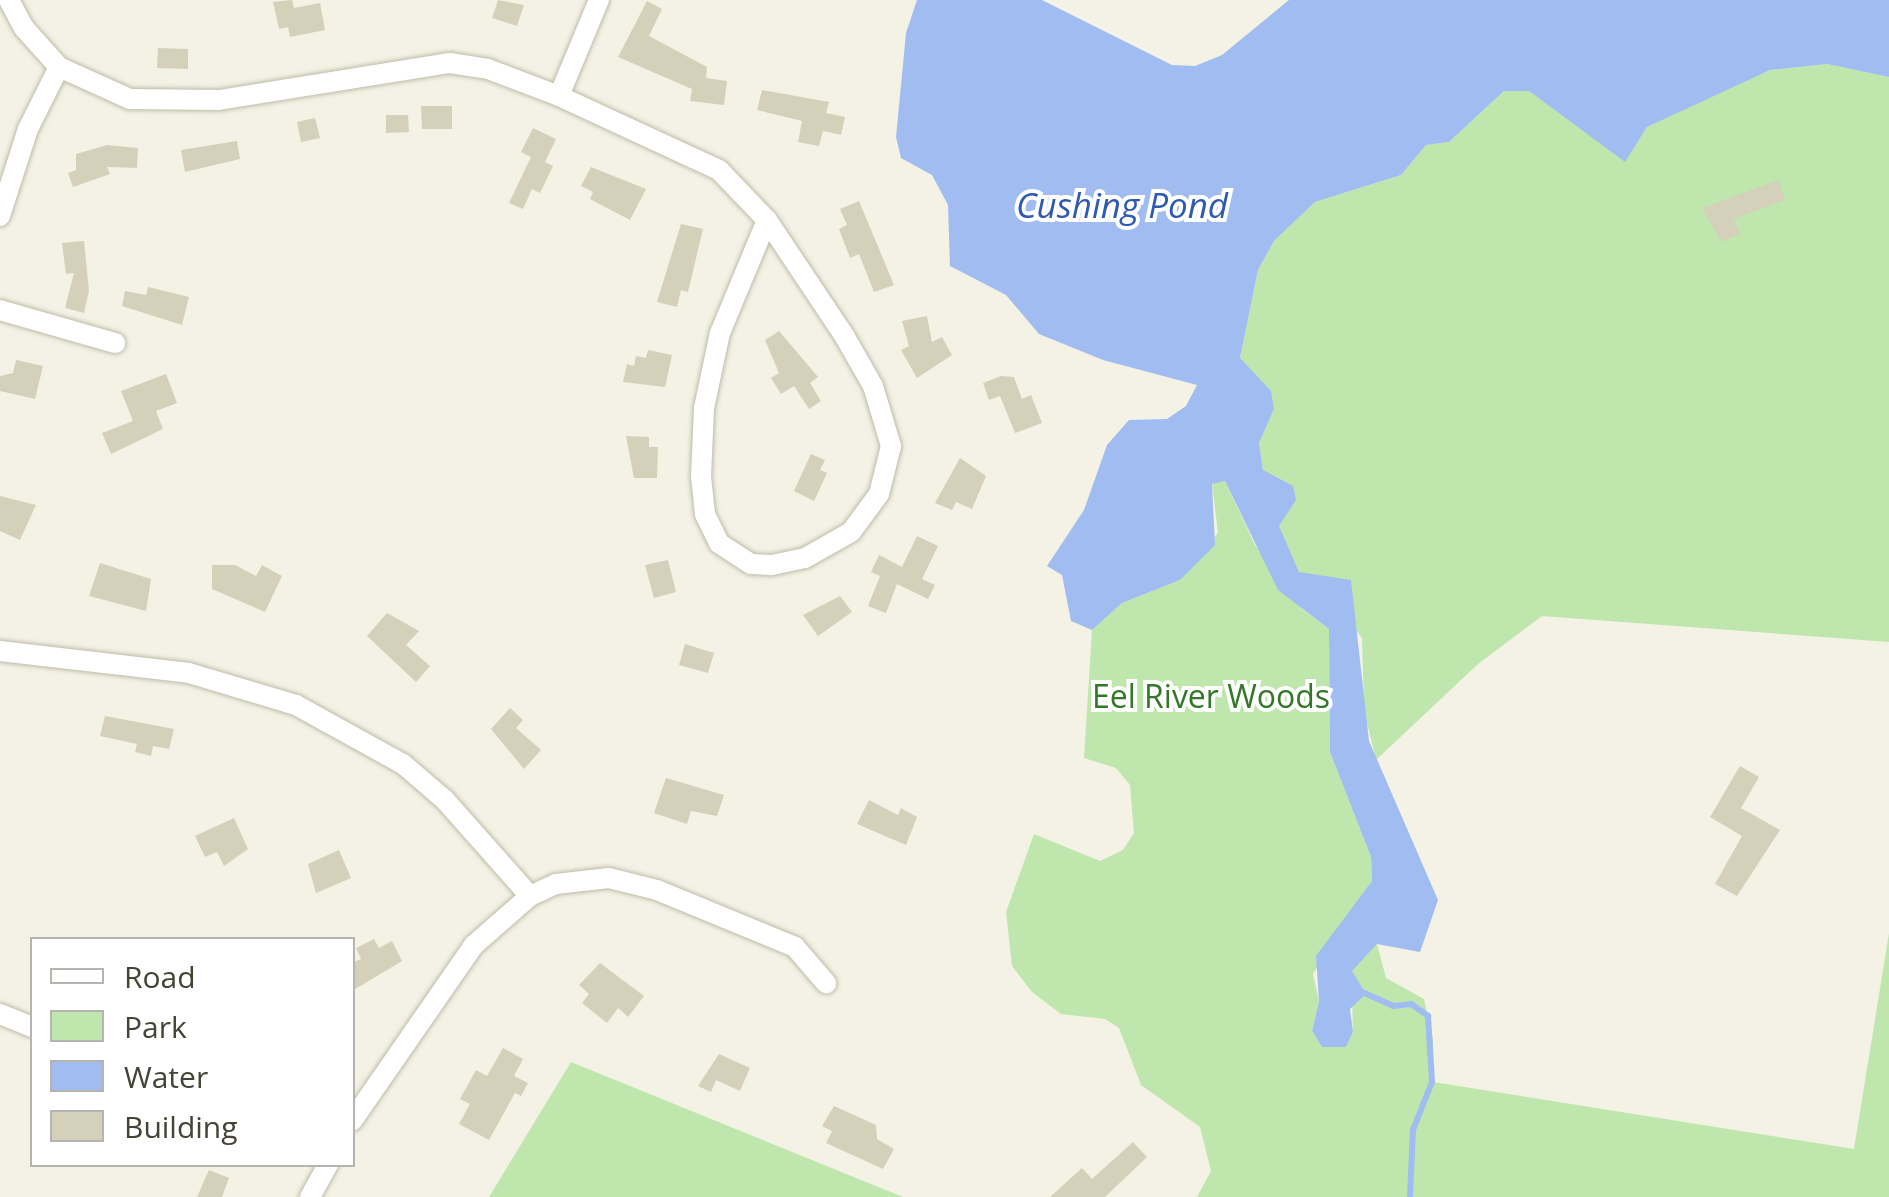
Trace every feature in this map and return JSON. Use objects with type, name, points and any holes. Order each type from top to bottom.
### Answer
[{"type":"street","points":[[9,0],[24,28],[59,67],[102,90],[160,103],[219,100],[450,63],[559,96],[703,158],[768,220],[872,386],[891,446],[879,494],[852,532],[805,558],[751,564],[734,557],[710,530],[701,440],[720,333],[768,220]]},
{"type":"street","points":[[559,96],[600,0]]},
{"type":"street","points":[[0,216],[28,128],[59,67]]},
{"type":"street","points":[[0,310],[116,343]]},
{"type":"street","points":[[0,652],[189,673],[310,712],[367,740],[431,788],[530,896]]},
{"type":"street","points":[[355,1118],[474,945],[530,896],[584,878],[634,882],[768,932],[795,947],[826,983]]},
{"type":"street","points":[[0,1014],[30,1026]]},
{"type":"street","points":[[310,1197],[326,1167]]},
{"type":"green space","points":[[1827,64],[1889,77],[1889,642],[1542,616],[1478,664],[1376,760],[1364,711],[1362,638],[1317,579],[1299,572],[1278,526],[1295,500],[1263,470],[1259,443],[1274,409],[1240,358],[1258,270],[1274,241],[1315,202],[1401,175],[1426,145],[1449,142],[1504,91],[1529,91],[1625,161],[1647,127],[1724,88],[1770,70]]},
{"type":"green space","name":"Eel River Woods","points":[[1225,481],[1255,545],[1302,609],[1329,629],[1330,752],[1371,857],[1372,881],[1313,974],[1319,1001],[1312,1031],[1322,1047],[1346,1047],[1353,1032],[1351,971],[1377,944],[1386,978],[1424,999],[1433,1039],[1433,1082],[1854,1149],[1889,933],[1889,1197],[1197,1197],[1211,1171],[1200,1127],[1141,1085],[1119,1028],[1105,1019],[1061,1014],[1032,992],[1012,966],[1006,912],[1034,834],[1100,861],[1123,850],[1134,833],[1130,785],[1116,768],[1084,758],[1092,630],[1122,603],[1180,580],[1218,533],[1212,483]]},
{"type":"green space","points":[[571,1062],[903,1197],[489,1197]]},
{"type":"water","name":"Cushing Pond","points":[[917,0],[1042,0],[1172,65],[1195,66],[1222,55],[1289,0],[1889,0],[1889,77],[1827,64],[1770,70],[1647,127],[1625,162],[1529,91],[1504,91],[1449,142],[1426,145],[1401,175],[1315,202],[1274,241],[1258,270],[1240,358],[1271,391],[1274,409],[1259,443],[1263,470],[1293,486],[1296,500],[1279,526],[1299,572],[1351,580],[1369,741],[1438,900],[1420,952],[1377,944],[1352,971],[1366,994],[1350,1009],[1353,1032],[1346,1047],[1322,1047],[1312,1031],[1319,1001],[1316,956],[1372,881],[1371,857],[1330,752],[1329,629],[1278,590],[1225,481],[1212,484],[1215,545],[1180,580],[1122,603],[1092,630],[1071,621],[1062,575],[1047,566],[1084,510],[1107,445],[1129,420],[1167,419],[1186,406],[1197,385],[1103,360],[1039,334],[1006,295],[950,266],[948,205],[932,175],[901,158],[896,137],[906,33]]},
{"type":"building","points":[[292,0],[294,8],[320,3],[325,30],[290,37],[288,27],[279,29],[273,2]]},
{"type":"building","points":[[498,0],[524,5],[517,26],[492,18]]},
{"type":"building","points":[[647,1],[662,9],[649,36],[707,67],[706,78],[727,81],[724,105],[690,101],[692,89],[618,57]]},
{"type":"building","points":[[158,48],[188,49],[188,69],[157,68]]},
{"type":"building","points":[[762,90],[829,102],[826,113],[845,117],[841,135],[823,131],[819,146],[798,142],[802,121],[757,110]]},
{"type":"building","points":[[421,106],[452,106],[452,129],[422,129]]},
{"type":"building","points":[[386,115],[408,115],[409,132],[386,133]]},
{"type":"building","points":[[315,118],[320,138],[301,142],[297,122]]},
{"type":"building","points":[[533,128],[556,139],[545,162],[553,166],[540,193],[532,189],[523,209],[509,203],[531,157],[521,152]]},
{"type":"building","points":[[237,141],[240,159],[185,172],[181,150]]},
{"type":"building","points":[[107,145],[138,148],[137,168],[107,167],[110,174],[73,187],[68,173],[76,170],[76,154]]},
{"type":"building","points":[[591,167],[646,189],[630,220],[590,199],[593,192],[581,186]]},
{"type":"building","points":[[1778,180],[1785,200],[1734,219],[1740,234],[1721,242],[1702,208]]},
{"type":"building","points":[[859,201],[894,285],[874,292],[859,254],[850,258],[839,229],[847,225],[840,209]]},
{"type":"building","points":[[681,224],[703,229],[688,292],[681,290],[677,307],[657,302]]},
{"type":"building","points":[[84,241],[89,291],[84,313],[65,308],[74,273],[66,274],[62,243]]},
{"type":"building","points":[[148,287],[189,297],[182,325],[122,306],[125,291],[146,295]]},
{"type":"building","points":[[927,316],[932,342],[942,337],[952,355],[917,378],[901,350],[909,346],[902,321]]},
{"type":"building","points":[[779,331],[818,377],[810,383],[821,401],[809,409],[794,386],[781,394],[771,378],[779,373],[765,340]]},
{"type":"building","points":[[648,350],[672,355],[665,387],[623,382],[627,364],[634,366],[636,356],[646,358]]},
{"type":"building","points":[[16,360],[43,366],[35,399],[0,391],[0,376],[13,373]]},
{"type":"building","points":[[166,374],[177,403],[156,411],[163,429],[111,454],[102,433],[133,421],[121,391]]},
{"type":"building","points":[[1001,376],[1014,377],[1022,399],[1031,395],[1042,423],[1015,433],[1000,396],[989,400],[983,383]]},
{"type":"building","points":[[626,436],[649,437],[649,447],[658,447],[657,478],[634,478]]},
{"type":"building","points":[[811,454],[825,460],[820,470],[827,473],[814,501],[794,491]]},
{"type":"building","points":[[960,458],[986,476],[972,509],[956,502],[952,510],[935,503]]},
{"type":"building","points":[[0,496],[36,505],[20,540],[0,531]]},
{"type":"building","points":[[917,536],[938,546],[922,579],[935,585],[928,599],[897,584],[886,613],[868,606],[880,576],[871,572],[879,555],[902,567]]},
{"type":"building","points":[[668,560],[676,592],[654,598],[645,565]]},
{"type":"building","points":[[100,563],[151,579],[146,611],[89,596]]},
{"type":"building","points":[[212,565],[235,565],[256,576],[262,565],[282,576],[265,612],[212,589]]},
{"type":"building","points":[[840,596],[852,612],[818,636],[803,615]]},
{"type":"building","points":[[387,613],[419,631],[406,645],[430,666],[416,682],[367,636]]},
{"type":"building","points":[[685,644],[714,653],[708,673],[679,665]]},
{"type":"building","points":[[510,708],[523,720],[516,728],[541,750],[524,769],[491,729]]},
{"type":"building","points":[[105,716],[174,729],[169,749],[153,746],[151,756],[135,752],[137,744],[100,736]]},
{"type":"building","points":[[1740,766],[1759,777],[1741,808],[1780,830],[1737,896],[1715,884],[1742,836],[1710,817]]},
{"type":"building","points":[[666,778],[724,795],[717,816],[691,811],[687,824],[654,813]]},
{"type":"building","points":[[869,800],[898,815],[901,808],[917,817],[906,845],[857,824]]},
{"type":"building","points":[[234,818],[248,849],[224,866],[217,852],[205,857],[195,836]]},
{"type":"building","points":[[339,850],[351,878],[316,893],[308,864]]},
{"type":"building","points":[[374,939],[379,948],[392,941],[402,961],[355,989],[355,962],[361,959],[356,948]]},
{"type":"building","points":[[600,963],[644,996],[628,1017],[618,1008],[607,1023],[582,1003],[589,994],[579,985]]},
{"type":"building","points":[[503,1048],[523,1059],[514,1076],[528,1083],[521,1096],[515,1093],[489,1140],[459,1124],[470,1104],[460,1099],[476,1070],[487,1076]]},
{"type":"building","points":[[719,1054],[750,1068],[740,1091],[716,1080],[711,1092],[698,1086]]},
{"type":"building","points":[[834,1106],[876,1125],[877,1139],[894,1149],[883,1169],[826,1143],[832,1131],[822,1126]]},
{"type":"building","points":[[1133,1142],[1147,1157],[1105,1197],[1050,1197],[1082,1168],[1092,1179]]},
{"type":"building","points":[[209,1170],[229,1178],[222,1197],[197,1197]]},
{"type":"waterway","points":[[1362,992],[1393,1006],[1411,1004],[1428,1016],[1432,1082],[1413,1130],[1410,1197]]}]
